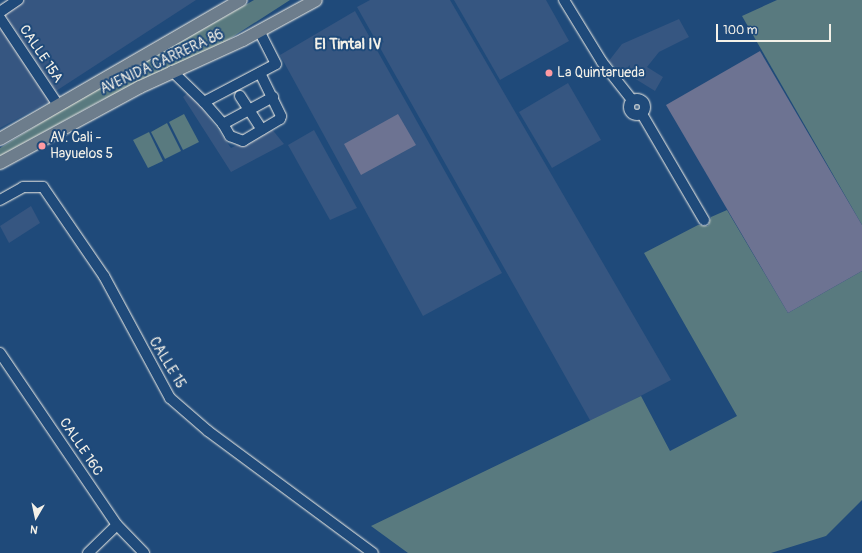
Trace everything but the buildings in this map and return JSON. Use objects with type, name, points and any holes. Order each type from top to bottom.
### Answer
[{"type":"main road","name":"AVENIDA CARRERA 86","points":[[0,139],[241,0]]},
{"type":"main road","name":"AVENIDA CARRERA 86","points":[[0,163],[172,71],[259,31],[316,0]]},
{"type":"street","points":[[0,12],[18,0]]},
{"type":"street","points":[[564,0],[602,62],[632,100],[639,99],[645,103],[642,114],[704,220]]},
{"type":"street","name":"CALLE 15A","points":[[0,18],[58,105]]},
{"type":"street","points":[[204,102],[276,64],[259,31]]},
{"type":"street","points":[[172,71],[204,102],[237,141],[262,130],[281,116],[260,72]]},
{"type":"street","points":[[240,96],[250,109],[262,130]]},
{"type":"street","points":[[223,124],[273,97]]},
{"type":"street","name":"CALLE 15","points":[[0,200],[23,187],[43,187],[104,276],[170,398],[208,431],[373,553]]},
{"type":"street","name":"CALLE 16C","points":[[0,353],[117,525],[144,553]]},
{"type":"street","points":[[88,553],[117,525]]},
{"type":"shaded area","points":[[24,0],[196,0],[56,91],[4,13]]},
{"type":"shaded area","points":[[370,0],[450,0],[671,380],[591,422],[357,7]]},
{"type":"shaded area","points":[[454,0],[546,0],[569,41],[500,80]]},
{"type":"shaded area","points":[[355,11],[502,273],[423,316],[280,55]]},
{"type":"shaded area","points":[[679,19],[689,37],[659,52],[647,67],[663,77],[655,91],[608,62],[622,44]]},
{"type":"shaded area","points":[[0,24],[54,99],[0,128]]},
{"type":"shaded area","points":[[568,83],[601,140],[552,168],[519,112]]},
{"type":"shaded area","points":[[190,91],[231,148],[271,128],[284,144],[231,172],[183,97]]},
{"type":"shaded area","points":[[314,130],[357,208],[330,220],[288,145]]},
{"type":"shaded area","points":[[31,206],[40,223],[9,243],[0,226]]},
{"type":"green space","points":[[254,0],[290,0],[220,45],[98,102],[0,156],[0,148],[73,103]]},
{"type":"green space","points":[[777,0],[862,0],[862,225],[742,16]]},
{"type":"green space","points":[[184,114],[199,142],[183,150],[169,122]]},
{"type":"green space","points":[[167,123],[181,151],[165,159],[151,132]]},
{"type":"green space","points":[[149,132],[163,161],[148,168],[133,140]]},
{"type":"green space","points":[[727,210],[788,313],[862,271],[862,500],[826,536],[771,553],[408,553],[371,526],[641,396],[670,451],[737,416],[644,253],[698,225],[708,226],[711,217]]},
{"type":"place","name":"La Quintarueda","points":[[549,73]]},
{"type":"place","name":"AV. Cali - Hayuelos 5","points":[[42,146]]},
{"type":"district","name":"El Tintal IV","points":[[348,45]]}]
